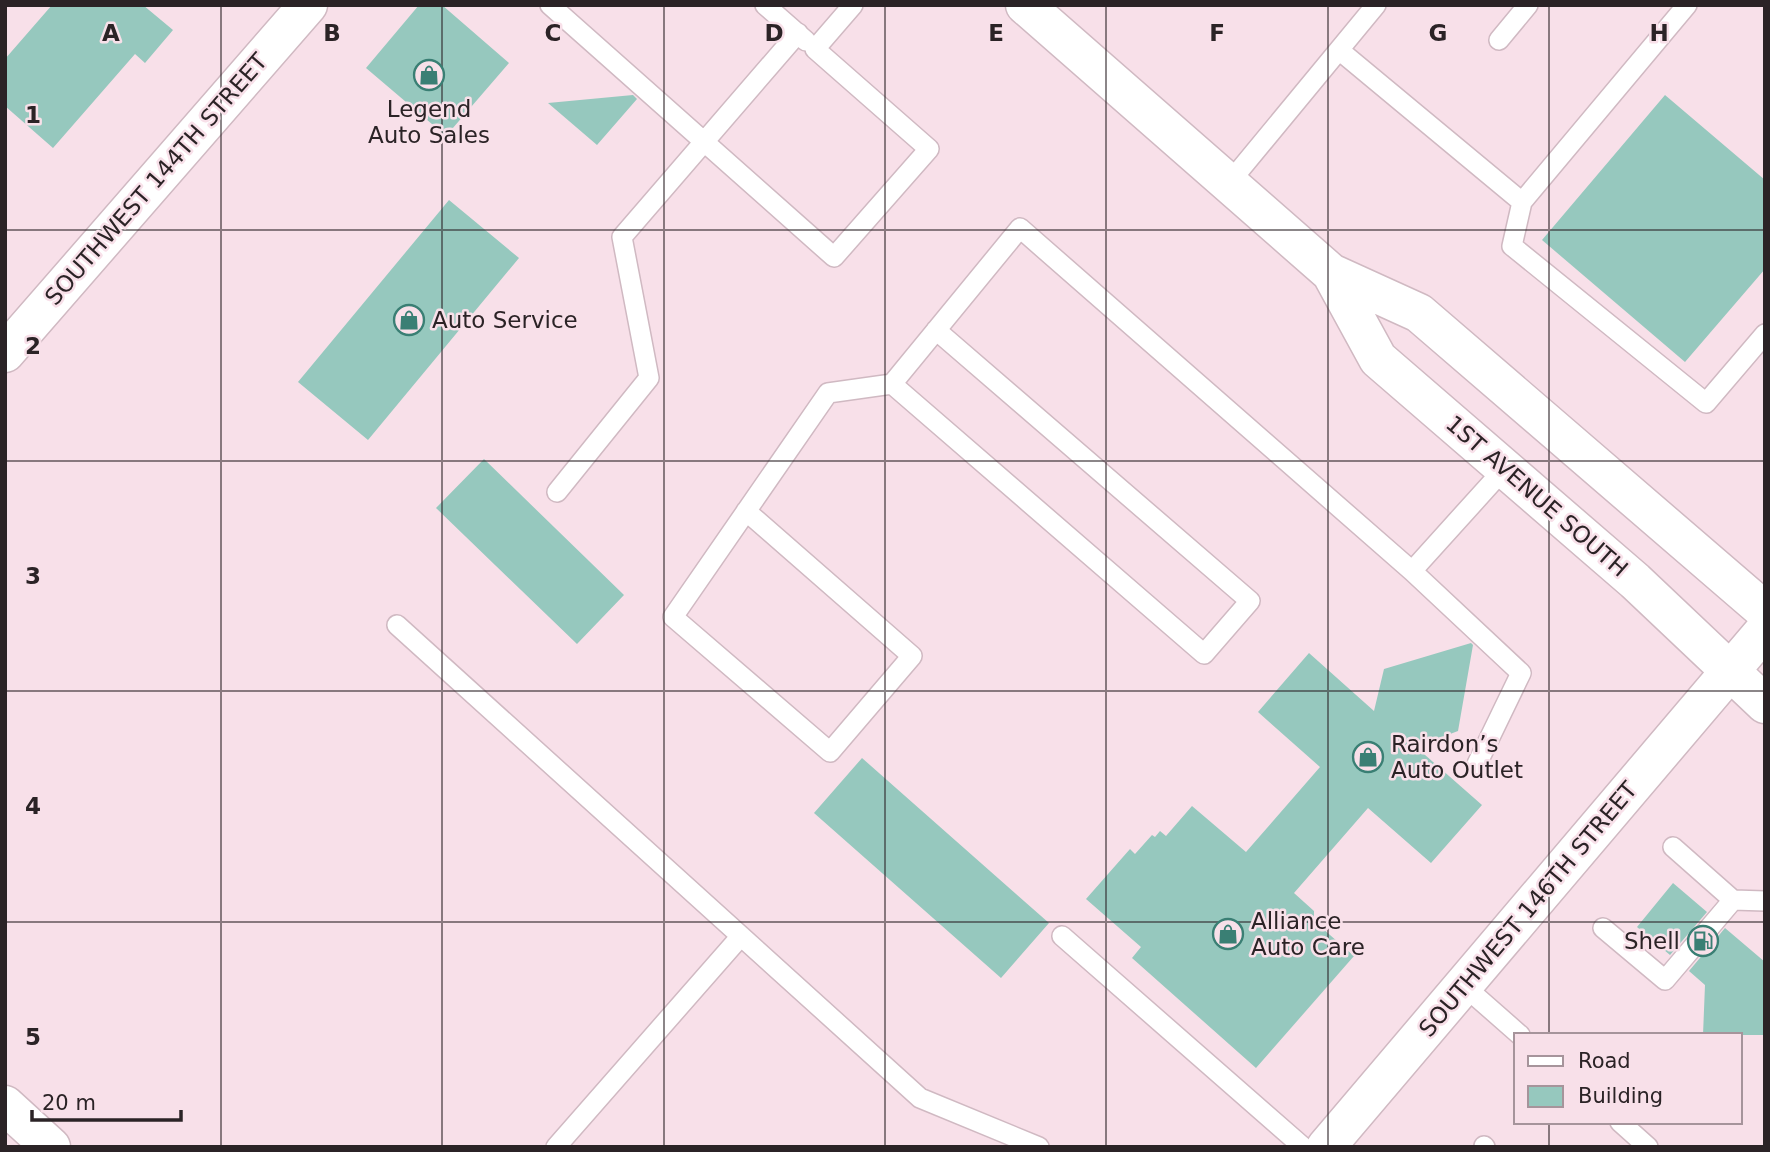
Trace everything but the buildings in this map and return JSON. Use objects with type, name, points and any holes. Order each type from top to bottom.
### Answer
[{"type":"main road","name":"SOUTHWEST 144TH STREET","points":[[5,353],[307,5]]},
{"type":"main road","name":"1ST AVENUE SOUTH","points":[[1025,5],[1331,273],[1419,313],[1765,611]]},
{"type":"main road","name":"1ST AVENUE SOUTH","points":[[1331,273],[1378,359],[1635,581],[1765,704]]},
{"type":"main road","name":"SOUTHWEST 146TH STREET","points":[[1326,1147],[1765,630]]},
{"type":"main road","points":[[5,1105],[51,1147]]},
{"type":"lane","points":[[550,5],[834,257],[929,149],[765,5]]},
{"type":"lane","points":[[815,49],[853,5]]},
{"type":"lane","points":[[1229,183],[1376,5]]},
{"type":"lane","points":[[1499,40],[1528,5]]},
{"type":"lane","points":[[1687,5],[1522,202],[1512,246],[1706,403],[1765,334]]},
{"type":"lane","points":[[557,492],[649,378],[622,237],[797,33]]},
{"type":"lane","points":[[1339,50],[1522,202]]},
{"type":"lane","points":[[746,511],[912,656],[830,752],[673,617],[746,511],[828,393],[892,384],[1020,228],[1412,570],[1521,673],[1477,764]]},
{"type":"lane","points":[[892,384],[1204,654],[1250,601],[936,330]]},
{"type":"lane","points":[[1412,570],[1505,468]]},
{"type":"lane","points":[[397,625],[920,1098],[1039,1147]]},
{"type":"lane","points":[[1673,847],[1733,900],[1765,901]]},
{"type":"lane","points":[[1603,928],[1665,980],[1733,900]]},
{"type":"lane","points":[[556,1147],[741,936]]},
{"type":"lane","points":[[1062,936],[1303,1147]]},
{"type":"lane","points":[[1463,985],[1518,1033]]},
{"type":"lane","points":[[1622,1124],[1648,1147]]},
{"type":"place","name":"Legend Auto Sales","points":[[429,75]]},
{"type":"place","name":"Auto Service","points":[[409,320]]},
{"type":"place","name":"Rairdon’s Auto Outlet","points":[[1368,757]]},
{"type":"place","name":"Alliance Auto Care","points":[[1228,934]]},
{"type":"place","name":"Shell","points":[[1703,941]]}]
